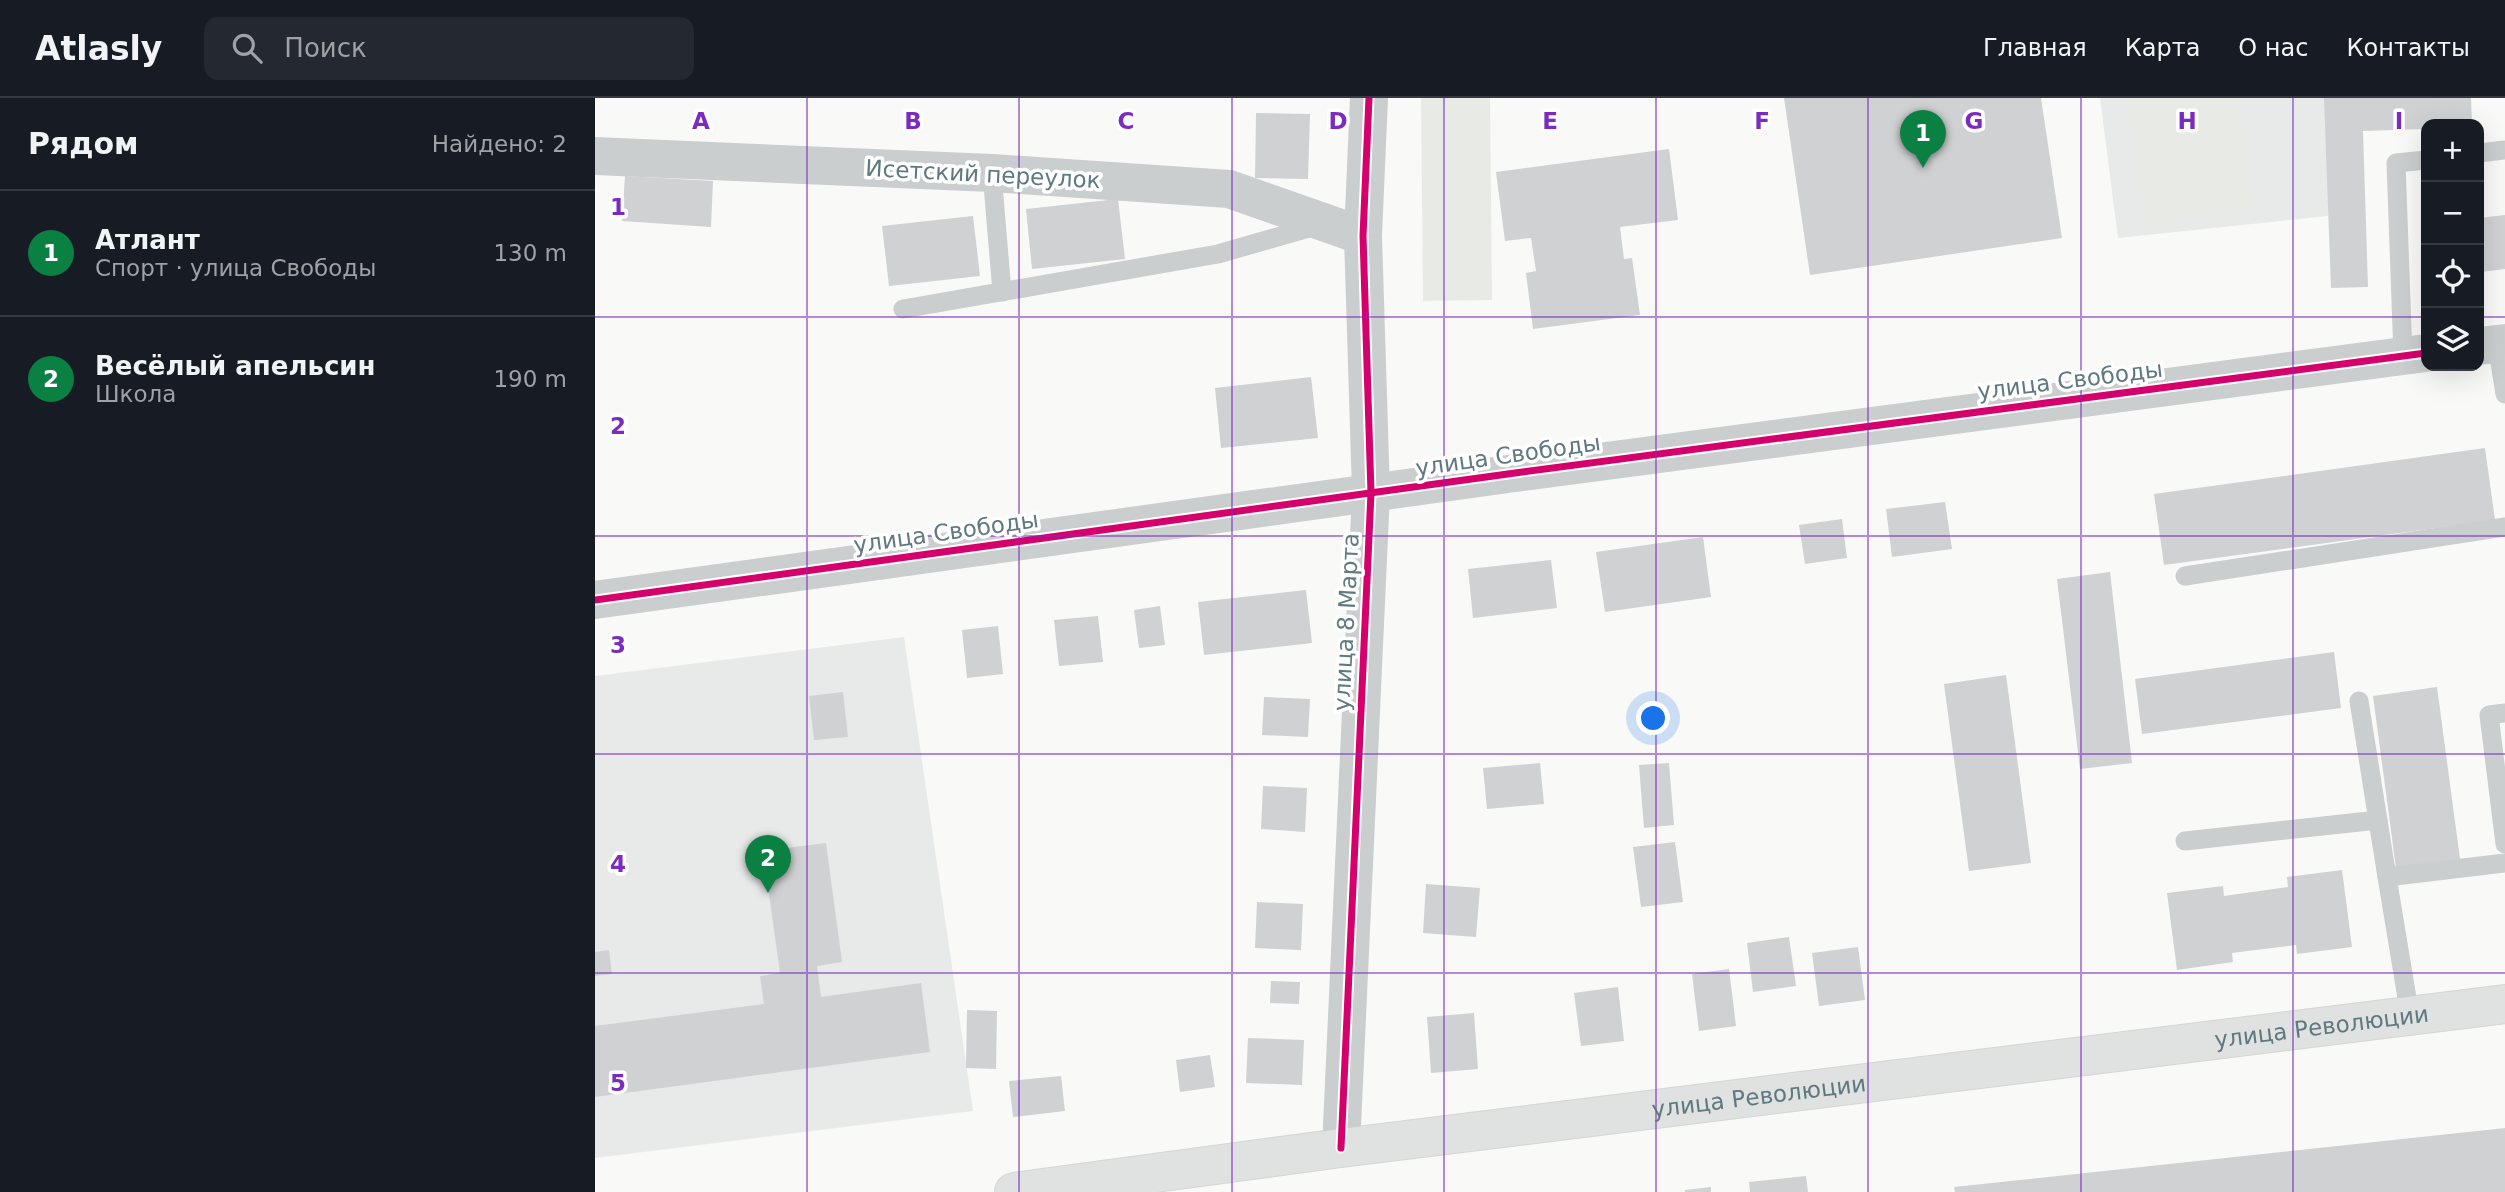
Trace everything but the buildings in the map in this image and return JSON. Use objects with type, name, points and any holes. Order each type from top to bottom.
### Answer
[{"type":"main road","name":"улица Революции","points":[[1014,1192],[1341,1148],[2505,1004]]},
{"type":"street","name":"улица 8 Марта","points":[[1341,1148],[1371,493],[1363,236],[1369,98]]},
{"type":"street","name":"Исетский переулок","points":[[595,156],[992,173],[1229,189],[1363,236]]},
{"type":"street","name":"улица Свободы","points":[[595,600],[2414,354]]},
{"type":"lane","points":[[2484,152],[2505,150]]},
{"type":"lane","points":[[2414,354],[2396,163],[2421,160]]},
{"type":"lane","points":[[992,173],[1002,292]]},
{"type":"lane","points":[[903,309],[1218,254],[1327,223]]},
{"type":"lane","points":[[2494,344],[2505,394]]},
{"type":"lane","points":[[2185,576],[2505,527]]},
{"type":"lane","points":[[2359,701],[2410,1016]]},
{"type":"lane","points":[[2505,713],[2489,715],[2505,844]]},
{"type":"lane","points":[[2185,841],[2378,820]]},
{"type":"lane","points":[[2387,877],[2505,863]]},
{"type":"shaded area","points":[[1421,98],[1490,98],[1492,300],[1423,301]]},
{"type":"shaded area","points":[[2100,98],[2328,98],[2328,216],[2118,238]]},
{"type":"shaded area","points":[[2126,98],[2236,98],[2254,207],[2147,225]]},
{"type":"shaded area","points":[[904,637],[973,1111],[595,1158],[595,676]]},
{"type":"cycle path","points":[[1341,1148],[1371,493],[1363,236],[1369,98]]},
{"type":"cycle path","points":[[595,600],[1515,473],[2421,354]]},
{"type":"place","name":"Атлант","points":[[1923,168]]},
{"type":"place","name":"Весёлый апельсин","points":[[768,893]]}]
